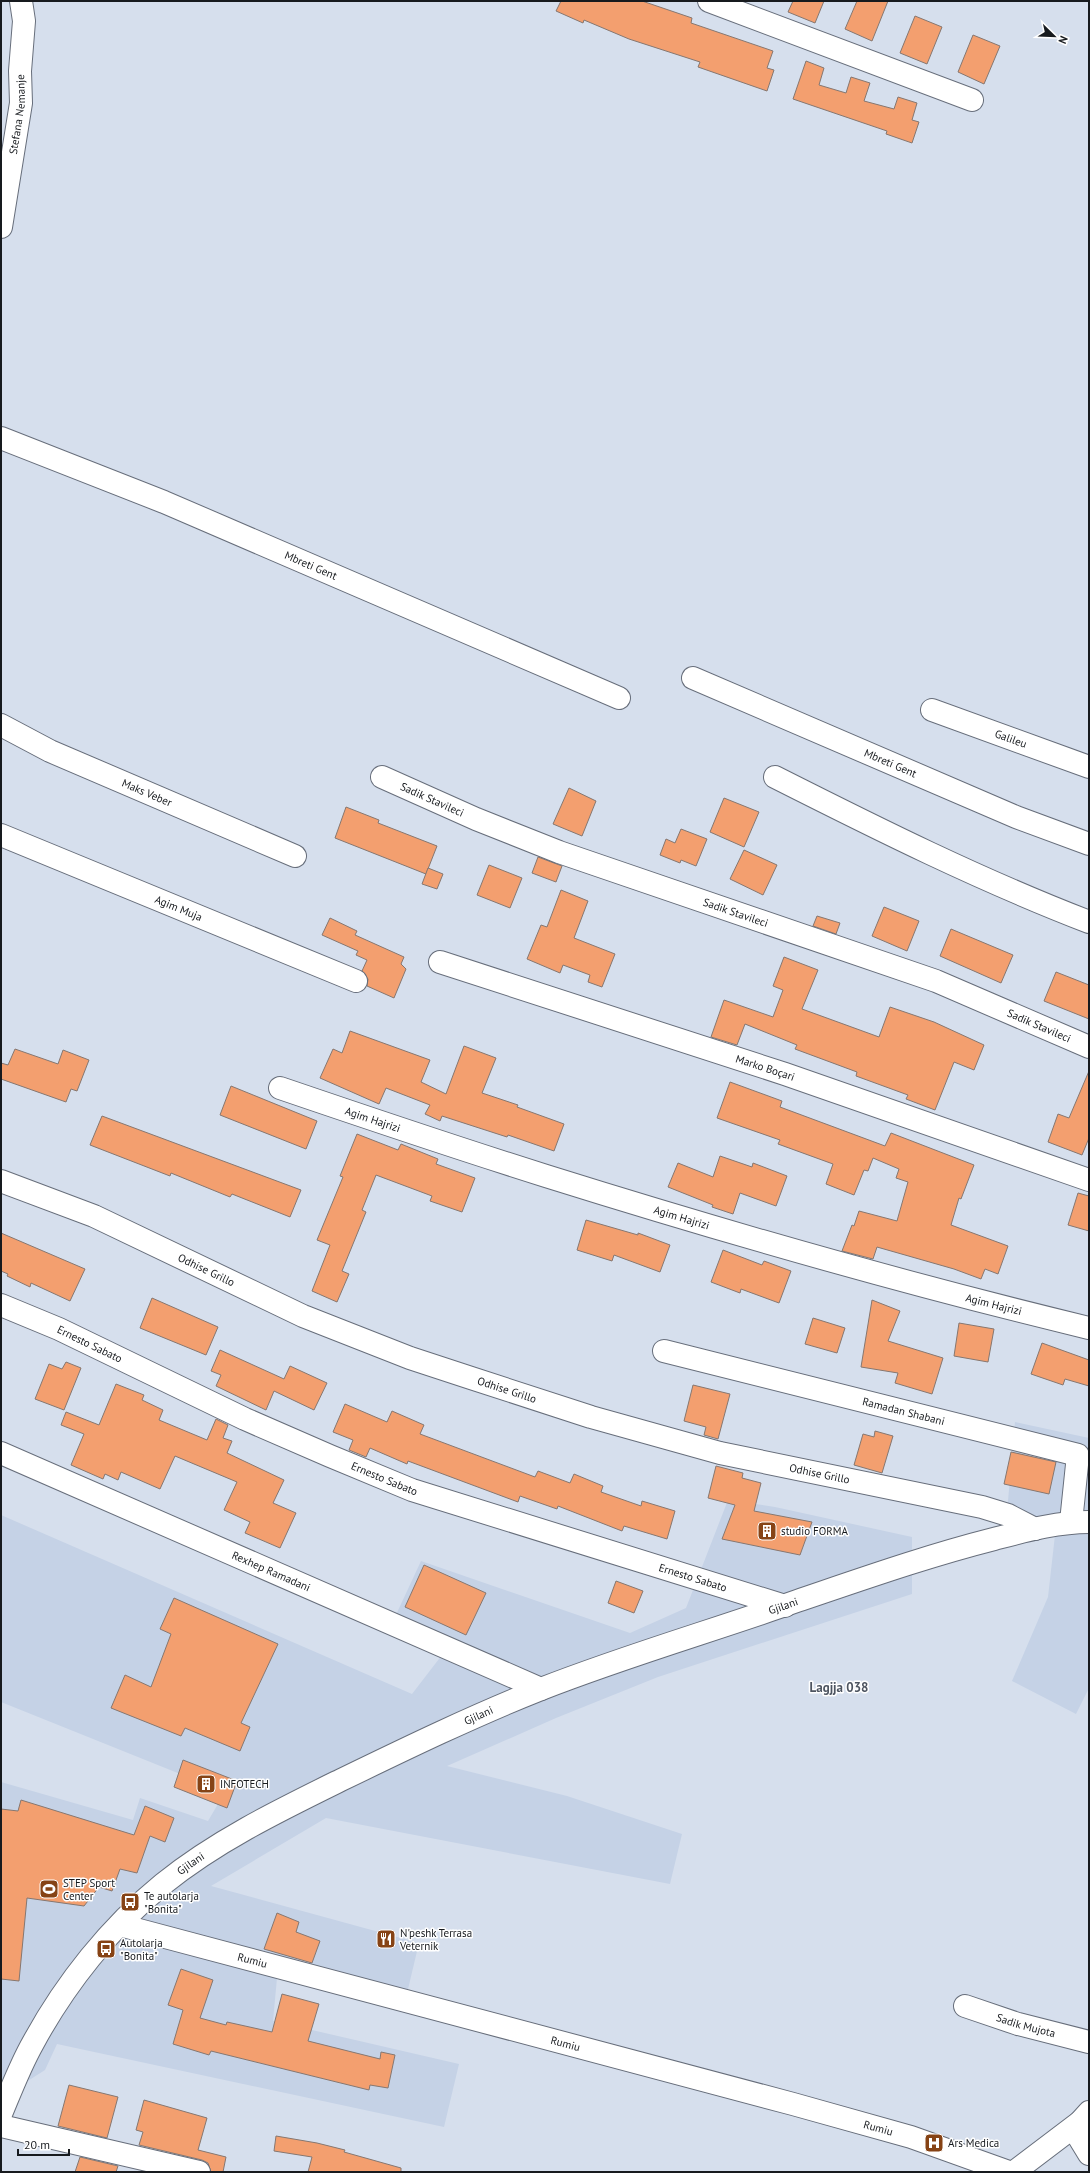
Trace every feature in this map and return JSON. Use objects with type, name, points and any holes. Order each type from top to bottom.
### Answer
[{"type":"street","name":"Stefana Nemanje","points":[[1,228],[21,103],[20,72],[24,21],[21,1]]},
{"type":"street","points":[[709,1],[972,100]]},
{"type":"street","name":"Mbreti Gent","points":[[1,438],[164,502],[619,698]]},
{"type":"street","name":"Mbreti Gent","points":[[693,678],[1016,817],[1089,844]]},
{"type":"street","name":"Galileu","points":[[932,710],[1089,767]]},
{"type":"street","name":"Maks Veber","points":[[1,725],[50,751],[294,856]]},
{"type":"street","name":"Sadik Stavileci","points":[[382,777],[476,819],[559,852],[936,981],[1089,1047]]},
{"type":"street","points":[[775,777],[935,857],[1016,894],[1089,922]]},
{"type":"street","name":"Agim Muja","points":[[1,835],[356,981]]},
{"type":"street","name":"Marko Boçari","points":[[440,962],[785,1074],[1089,1180]]},
{"type":"street","name":"Agim Hajrizi","points":[[280,1088],[544,1176],[655,1210],[1006,1308],[1089,1328]]},
{"type":"street","name":"Odhise Grillo","points":[[1,1181],[94,1216],[303,1316],[373,1344],[463,1376],[654,1436],[720,1452],[982,1507],[1008,1515],[1035,1529]]},
{"type":"street","name":"Ernesto Sabato","points":[[1,1305],[59,1329],[245,1419],[412,1490],[785,1606]]},
{"type":"street","name":"Ramadan Shabani","points":[[664,1351],[1078,1455],[1080,1522]]},
{"type":"street","name":"Rexhep Ramadani","points":[[1,1453],[541,1689]]},
{"type":"street","name":"Gjilani","points":[[2,2107],[32,2045],[55,2006],[77,1975],[120,1925],[140,1904],[189,1864],[254,1825],[414,1744],[541,1689],[650,1650],[914,1562],[963,1547],[1035,1529],[1080,1522]]},
{"type":"street","name":"Rumiu","points":[[120,1925],[793,2104],[911,2137],[1009,2172]]},
{"type":"street","name":"Sadik Mujota","points":[[965,2006],[1018,2024],[1089,2042]]},
{"type":"street","points":[[1084,2117],[1078,2136],[1089,2154]]},
{"type":"street","points":[[1014,2172],[1084,2117]]},
{"type":"street","points":[[1,2126],[199,2172]]},
{"type":"shaded area","points":[[1015,1422],[1089,1438],[1089,1688],[1076,1714],[1012,1681],[1048,1597],[1055,1535],[1004,1546]]},
{"type":"shaded area","points":[[728,1500],[775,1507],[912,1537],[912,1594],[658,1677],[556,1718],[447,1766],[567,1796],[682,1834],[670,1884],[326,1818],[211,1886],[419,1943],[403,2010],[277,1978],[273,2021],[459,2064],[444,2127],[57,2044],[45,2070],[1,2098],[1,1782],[133,1820],[140,1798],[208,1821],[225,1792],[1,1702],[1,1515],[412,1694],[442,1655],[388,1632],[421,1561],[630,1633],[686,1608]]},
{"type":"building","points":[[561,1],[642,1],[692,18],[691,23],[773,51],[767,68],[774,70],[767,91],[698,67],[700,62],[629,39],[584,20],[583,23],[556,11]]},
{"type":"building","points":[[793,1],[824,1],[815,23],[788,12]]},
{"type":"building","points":[[857,1],[888,1],[872,41],[845,29]]},
{"type":"building","points":[[915,16],[942,27],[927,64],[900,53]]},
{"type":"building","points":[[973,35],[1000,46],[984,84],[958,72]]},
{"type":"building","points":[[806,61],[824,68],[819,85],[846,93],[851,77],[870,83],[864,101],[894,109],[898,97],[917,103],[912,120],[919,122],[912,143],[886,134],[887,131],[793,99]]},
{"type":"building","points":[[569,788],[596,801],[582,836],[553,824]]},
{"type":"building","points":[[724,798],[759,812],[744,847],[710,832]]},
{"type":"building","points":[[346,807],[379,820],[378,823],[437,846],[426,874],[335,838]]},
{"type":"building","points":[[681,829],[707,839],[696,866],[681,860],[680,863],[660,855],[666,839],[675,843]]},
{"type":"building","points":[[744,850],[777,865],[763,895],[730,879]]},
{"type":"building","points":[[538,857],[562,866],[556,882],[532,873]]},
{"type":"building","points":[[489,865],[522,878],[510,908],[477,895]]},
{"type":"building","points":[[428,868],[443,874],[437,889],[422,884]]},
{"type":"building","points":[[561,890],[588,901],[574,938],[615,954],[602,987],[588,982],[590,975],[563,965],[560,973],[527,959],[541,925],[547,927]]},
{"type":"building","points":[[884,907],[919,921],[907,951],[872,936]]},
{"type":"building","points":[[817,916],[840,923],[836,934],[813,926]]},
{"type":"building","points":[[330,918],[357,931],[355,935],[404,957],[401,964],[406,969],[394,998],[367,986],[368,979],[362,971],[367,960],[356,955],[358,951],[322,935]]},
{"type":"building","points":[[951,929],[1013,955],[1001,983],[940,956]]},
{"type":"building","points":[[784,957],[818,970],[802,1009],[879,1037],[890,1007],[934,1022],[984,1045],[974,1070],[954,1062],[935,1110],[906,1099],[908,1095],[856,1076],[857,1072],[795,1049],[797,1045],[745,1024],[737,1045],[711,1037],[724,1000],[773,1017],[783,990],[773,986]]},
{"type":"building","points":[[1056,972],[1089,985],[1089,1019],[1044,1001]]},
{"type":"building","points":[[350,1031],[430,1060],[421,1082],[446,1094],[464,1046],[496,1058],[482,1093],[518,1105],[517,1107],[564,1124],[554,1151],[508,1135],[507,1137],[442,1116],[440,1121],[425,1114],[430,1105],[386,1088],[379,1104],[320,1078],[333,1049],[342,1053]]},
{"type":"building","points":[[15,1049],[58,1064],[63,1050],[89,1060],[77,1091],[71,1089],[66,1102],[1,1079],[1,1063],[8,1065]]},
{"type":"building","points":[[1089,1071],[1089,1138],[1082,1155],[1048,1142],[1058,1114],[1069,1118]]},
{"type":"building","points":[[730,1082],[782,1101],[780,1107],[885,1146],[891,1133],[974,1165],[961,1199],[959,1198],[951,1225],[1008,1246],[998,1274],[985,1269],[981,1279],[954,1269],[877,1247],[873,1259],[842,1251],[852,1225],[854,1226],[859,1211],[897,1221],[908,1182],[896,1178],[899,1169],[873,1158],[868,1171],[864,1170],[854,1195],[826,1184],[833,1164],[778,1144],[780,1140],[717,1118]]},
{"type":"building","points":[[231,1086],[317,1121],[306,1149],[220,1115]]},
{"type":"building","points":[[102,1116],[301,1190],[290,1217],[232,1194],[230,1197],[171,1173],[170,1176],[90,1145]]},
{"type":"building","points":[[357,1134],[398,1150],[401,1144],[438,1159],[436,1164],[475,1178],[462,1212],[430,1201],[432,1196],[376,1175],[362,1210],[366,1212],[342,1271],[349,1274],[337,1302],[312,1291],[330,1245],[317,1240],[343,1177],[340,1176]]},
{"type":"building","points":[[720,1156],[752,1167],[753,1163],[787,1176],[776,1206],[740,1193],[733,1214],[712,1207],[713,1205],[668,1187],[678,1163],[713,1177]]},
{"type":"building","points":[[1078,1193],[1089,1196],[1089,1231],[1068,1225]]},
{"type":"building","points":[[586,1220],[638,1235],[638,1233],[670,1245],[660,1272],[614,1255],[612,1261],[577,1250]]},
{"type":"building","points":[[1,1233],[85,1269],[70,1301],[31,1283],[30,1287],[7,1276],[8,1274],[1,1271]]},
{"type":"building","points":[[723,1250],[762,1265],[764,1261],[791,1271],[779,1303],[741,1289],[740,1293],[711,1282]]},
{"type":"building","points":[[152,1298],[218,1327],[206,1355],[140,1328]]},
{"type":"building","points":[[872,1300],[900,1311],[888,1341],[943,1358],[932,1394],[895,1383],[898,1373],[861,1367]]},
{"type":"building","points":[[813,1318],[845,1328],[837,1353],[805,1344]]},
{"type":"building","points":[[959,1323],[994,1329],[988,1362],[954,1356]]},
{"type":"building","points":[[1042,1343],[1089,1360],[1089,1386],[1065,1379],[1063,1385],[1031,1374]]},
{"type":"building","points":[[220,1350],[284,1379],[290,1366],[327,1383],[314,1410],[274,1391],[266,1410],[216,1386],[221,1375],[211,1371]]},
{"type":"building","points":[[66,1362],[81,1368],[64,1410],[35,1399],[49,1364],[62,1369]]},
{"type":"building","points":[[116,1384],[144,1395],[142,1400],[163,1410],[159,1420],[207,1440],[216,1419],[228,1425],[223,1438],[232,1441],[227,1453],[284,1480],[273,1503],[296,1513],[280,1548],[245,1533],[250,1522],[224,1510],[237,1482],[175,1456],[160,1489],[121,1472],[118,1480],[105,1474],[103,1479],[71,1465],[84,1434],[61,1425],[66,1412],[99,1425]]},
{"type":"building","points":[[693,1385],[730,1394],[718,1439],[704,1435],[706,1427],[684,1421]]},
{"type":"building","points":[[345,1404],[387,1422],[392,1411],[424,1425],[420,1434],[535,1477],[538,1471],[570,1483],[574,1474],[603,1486],[601,1492],[641,1506],[642,1501],[675,1511],[667,1539],[624,1526],[622,1531],[558,1506],[557,1509],[520,1496],[518,1502],[408,1461],[407,1464],[370,1448],[366,1457],[349,1450],[353,1440],[333,1432]]},
{"type":"building","points":[[875,1431],[893,1436],[882,1473],[854,1465],[863,1434],[874,1437]]},
{"type":"building","points":[[1011,1452],[1056,1462],[1049,1494],[1004,1484]]},
{"type":"building","name":"studio FORMA","points":[[716,1466],[743,1473],[742,1478],[761,1483],[754,1511],[812,1522],[800,1555],[722,1539],[735,1505],[708,1498]]},
{"type":"building","points":[[424,1565],[486,1593],[466,1635],[405,1607]]},
{"type":"building","points":[[616,1581],[643,1591],[634,1613],[608,1603]]},
{"type":"building","points":[[174,1598],[278,1644],[241,1723],[250,1727],[240,1751],[185,1728],[181,1736],[111,1708],[125,1675],[151,1687],[171,1634],[160,1629]]},
{"type":"building","name":"INFOTECH","points":[[183,1760],[237,1781],[227,1808],[174,1787]]},
{"type":"building","name":"STEP Sport Center","points":[[21,1800],[134,1835],[145,1806],[174,1818],[165,1842],[150,1836],[137,1873],[120,1869],[112,1891],[99,1887],[84,1906],[27,1898],[19,1981],[1,1979],[1,1809],[18,1811]]},
{"type":"building","points":[[277,1913],[299,1922],[296,1932],[320,1941],[312,1963],[264,1949]]},
{"type":"building","points":[[181,1969],[213,1980],[200,2018],[226,2025],[227,2022],[272,2032],[282,1994],[319,2004],[308,2041],[380,2059],[381,2052],[395,2055],[388,2088],[370,2085],[369,2090],[211,2051],[209,2055],[173,2044],[183,2010],[168,2005]]},
{"type":"building","points":[[69,2085],[118,2097],[107,2138],[58,2126]]},
{"type":"building","points":[[144,2100],[207,2118],[198,2150],[226,2157],[223,2172],[211,2172],[208,2163],[202,2160],[139,2145],[143,2132],[136,2130]]},
{"type":"building","points":[[276,2136],[317,2143],[345,2150],[344,2152],[401,2168],[401,2172],[308,2172],[312,2157],[274,2151]]},
{"type":"building","points":[[80,2157],[118,2166],[116,2172],[75,2172]]},
{"type":"place","name":"studio FORMA","points":[[767,1531]]},
{"type":"place","name":"INFOTECH","points":[[206,1784]]},
{"type":"place","name":"STEP Sport Center","points":[[49,1889]]},
{"type":"place","name":"Te autolarja \"Bonita\"","points":[[130,1902]]},
{"type":"place","name":"N'peshk Terrasa Veternik","points":[[386,1939]]},
{"type":"place","name":"Autolarja \"Bonita\"","points":[[106,1949]]},
{"type":"place","name":"Ars Medica","points":[[934,2143]]},
{"type":"district","name":"Lagjja 038","points":[[839,1687]]}]
